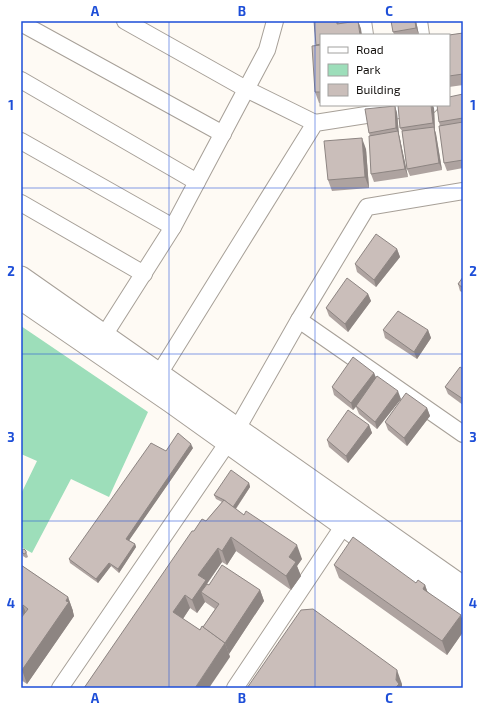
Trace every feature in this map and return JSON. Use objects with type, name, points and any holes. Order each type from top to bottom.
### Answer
[{"type":"street","points":[[125,21],[246,89],[315,123],[424,106]]},
{"type":"street","points":[[99,342],[173,227],[267,50],[275,21]]},
{"type":"street","points":[[363,21],[365,34]]},
{"type":"street","points":[[419,21],[421,34]]},
{"type":"street","points":[[21,23],[222,134]]},
{"type":"street","points":[[21,80],[197,182]]},
{"type":"street","points":[[159,374],[315,123]]},
{"type":"street","points":[[21,141],[173,227]]},
{"type":"street","points":[[60,688],[232,436],[367,207],[463,191]]},
{"type":"street","points":[[21,203],[144,274]]},
{"type":"street","points":[[21,277],[99,342],[348,518],[463,611]]},
{"type":"street","points":[[21,299],[159,374],[232,436]]},
{"type":"street","points":[[299,320],[463,434]]},
{"type":"street","points":[[348,518],[463,587]]},
{"type":"street","points":[[235,688],[348,518]]},
{"type":"green space","points":[[21,326],[148,412],[109,497],[71,479],[32,553],[21,547],[21,494],[37,461],[21,454]]},
{"type":"building","points":[[314,21],[337,21],[337,24],[358,21],[360,34],[320,34],[320,44],[316,45]]},
{"type":"building","points":[[391,21],[415,21],[416,28],[393,32]]},
{"type":"building","points":[[463,33],[463,74],[450,76],[450,35]]},
{"type":"building","points":[[320,45],[320,92],[315,92],[312,46]]},
{"type":"building","points":[[463,94],[463,118],[439,122],[437,106],[450,106],[450,97]]},
{"type":"building","points":[[395,106],[396,128],[369,133],[365,109]]},
{"type":"building","points":[[398,106],[431,106],[433,123],[400,128]]},
{"type":"building","points":[[463,122],[463,160],[444,163],[439,126]]},
{"type":"building","points":[[434,127],[439,163],[407,169],[402,131]]},
{"type":"building","points":[[398,131],[405,169],[371,174],[369,136]]},
{"type":"building","points":[[362,138],[365,177],[328,180],[324,141]]},
{"type":"building","points":[[376,234],[397,249],[374,280],[355,264]]},
{"type":"building","points":[[463,277],[463,288],[458,284]]},
{"type":"building","points":[[347,278],[368,294],[345,324],[326,308]]},
{"type":"building","points":[[398,311],[428,330],[414,352],[383,330]]},
{"type":"building","points":[[353,357],[374,373],[351,403],[332,387]]},
{"type":"building","points":[[460,367],[463,369],[463,399],[445,387]]},
{"type":"building","points":[[377,376],[398,391],[375,422],[356,406]]},
{"type":"building","points":[[406,393],[427,408],[404,438],[385,422]]},
{"type":"building","points":[[348,410],[369,425],[346,456],[327,440]]},
{"type":"building","points":[[178,433],[191,444],[126,539],[135,544],[118,569],[109,563],[96,579],[69,559],[151,443],[166,451]]},
{"type":"building","points":[[231,470],[249,483],[233,507],[214,495]]},
{"type":"building","points":[[224,500],[244,515],[246,511],[297,545],[289,557],[296,562],[286,576],[231,537],[222,551],[218,548],[198,575],[206,580],[192,600],[185,595],[173,612],[200,630],[202,626],[225,643],[195,688],[84,688],[192,531],[194,531],[202,519],[206,521]]},
{"type":"building","points":[[353,537],[416,583],[418,580],[425,585],[423,589],[461,615],[442,641],[334,565]]},
{"type":"building","points":[[24,549],[26,553],[24,554],[22,550]]},
{"type":"building","points":[[21,565],[68,597],[66,601],[69,602],[22,670],[21,618],[28,609],[23,605],[21,609]]},
{"type":"building","points":[[222,565],[260,590],[225,643],[203,627],[219,604],[201,592],[207,584],[209,585]]},
{"type":"building","points":[[313,609],[397,670],[396,680],[399,684],[395,688],[247,688],[301,610]]}]
